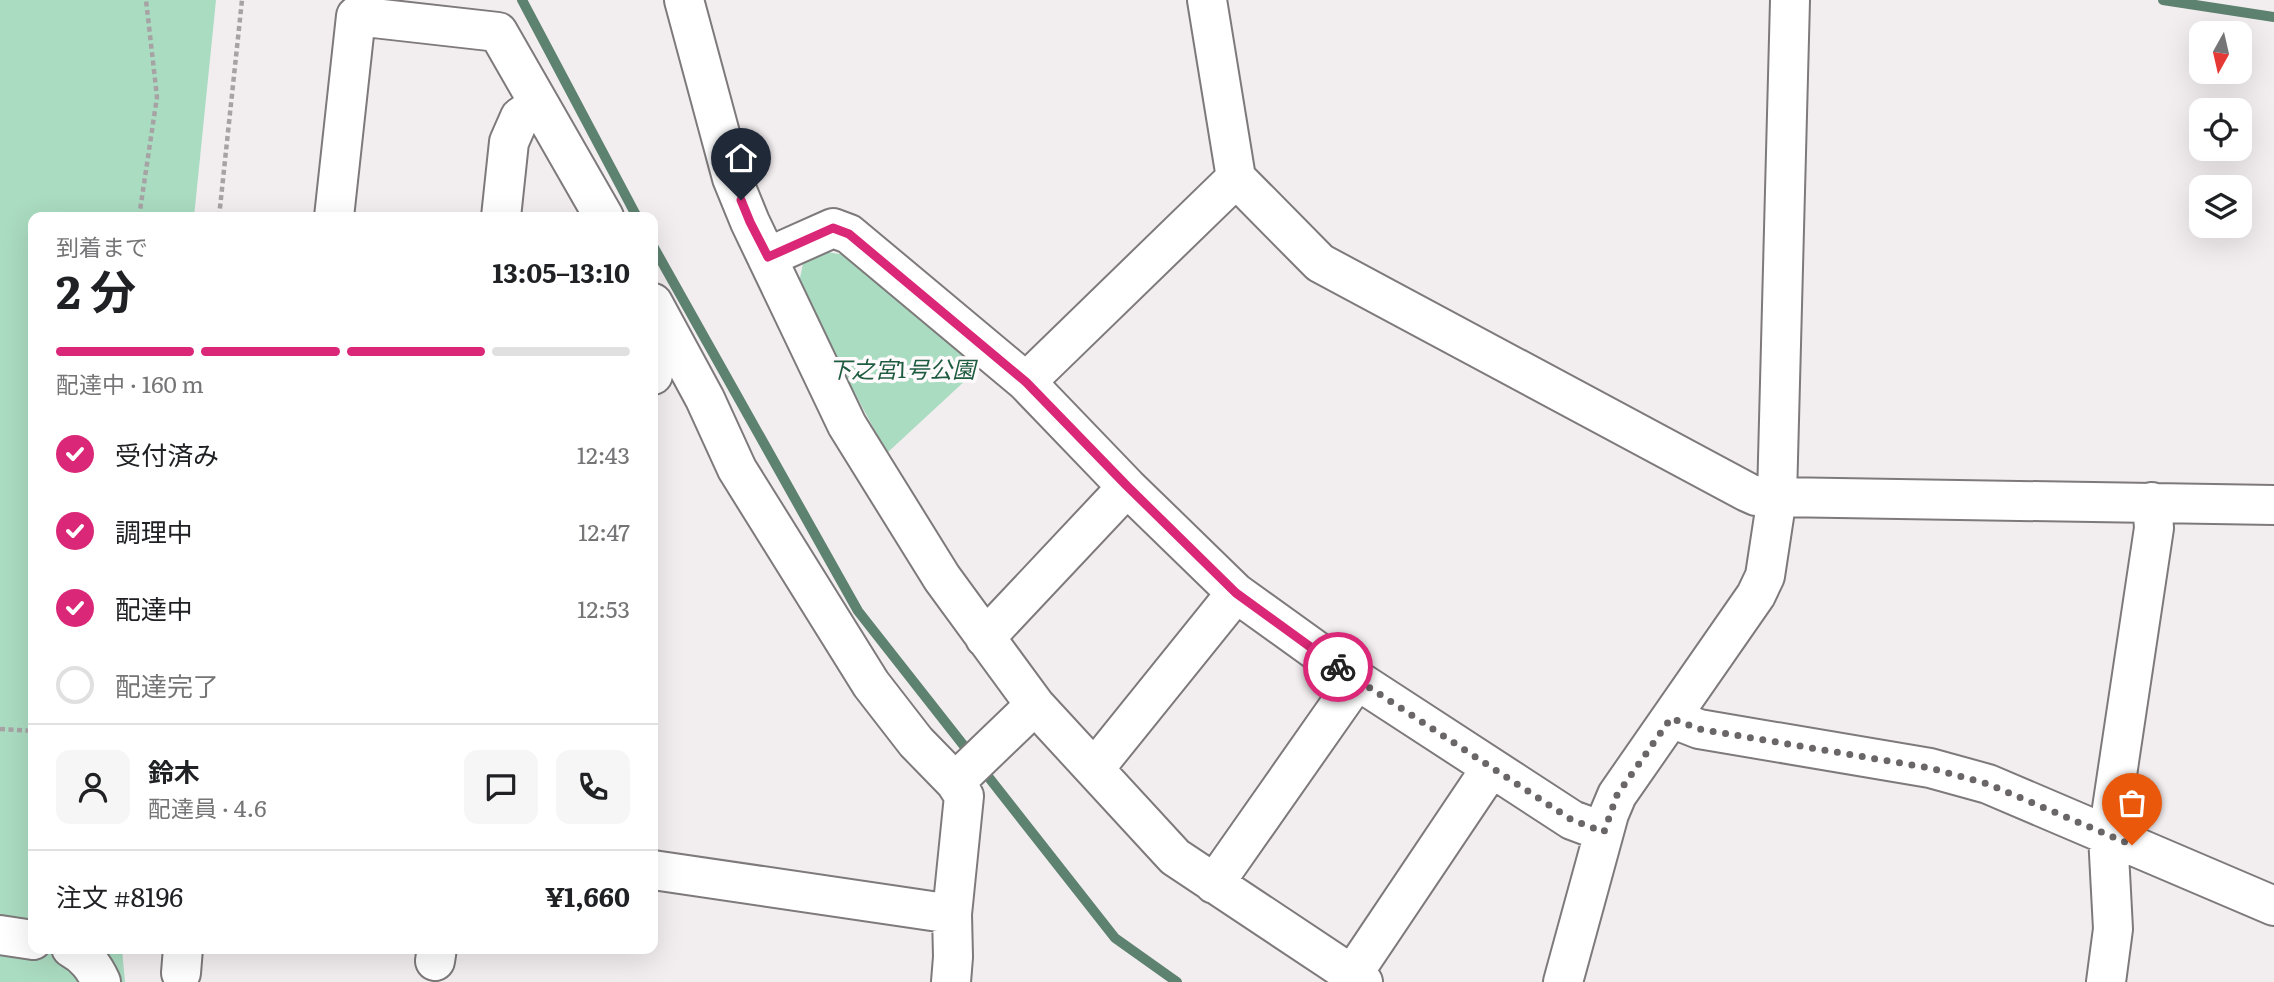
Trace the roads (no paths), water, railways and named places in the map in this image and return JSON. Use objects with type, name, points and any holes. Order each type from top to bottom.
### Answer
[{"type":"street","points":[[684,0],[732,178],[750,222],[847,425],[942,578],[1035,705],[1175,857],[1358,978],[1491,768]]},
{"type":"street","points":[[1207,0],[1236,178],[1320,263],[1747,492],[1756,496],[1777,497],[2274,505]]},
{"type":"street","points":[[1563,982],[1604,832],[1617,795],[1737,625],[1765,576],[1777,497],[1790,0]]},
{"type":"street","points":[[335,212],[356,16],[377,9],[498,32],[601,212]]},
{"type":"street","points":[[502,212],[509,142],[520,117],[539,104]]},
{"type":"street","points":[[1026,382],[1236,178]]},
{"type":"street","points":[[768,257],[833,228],[849,234],[1026,382],[1236,593],[1357,680],[1491,768],[1572,820],[1604,832]]},
{"type":"street","points":[[658,313],[705,399],[737,469],[871,684],[916,742],[955,782],[964,796],[952,914],[951,982]]},
{"type":"street","points":[[658,364],[673,343]]},
{"type":"street","points":[[985,638],[1127,486]]},
{"type":"street","points":[[2106,982],[2113,929],[2108,835],[2154,528],[2152,502]]},
{"type":"street","points":[[1095,768],[1236,593]]},
{"type":"street","points":[[1214,884],[1357,680]]},
{"type":"street","points":[[955,782],[1035,705]]},
{"type":"street","points":[[1671,718],[1699,729],[1930,768],[1988,784],[2274,906]]},
{"type":"street","points":[[658,871],[952,914]]},
{"type":"street","points":[[0,935],[28,939]]},
{"type":"street","points":[[81,954],[95,968],[102,982]]},
{"type":"waterway","points":[[522,0],[634,212]]},
{"type":"waterway","points":[[2163,0],[2274,17]]},
{"type":"waterway","points":[[658,255],[858,611],[1115,938],[1177,982]]},
{"type":"park label","name":"下之宮1号公園","points":[[902,368]]}]
